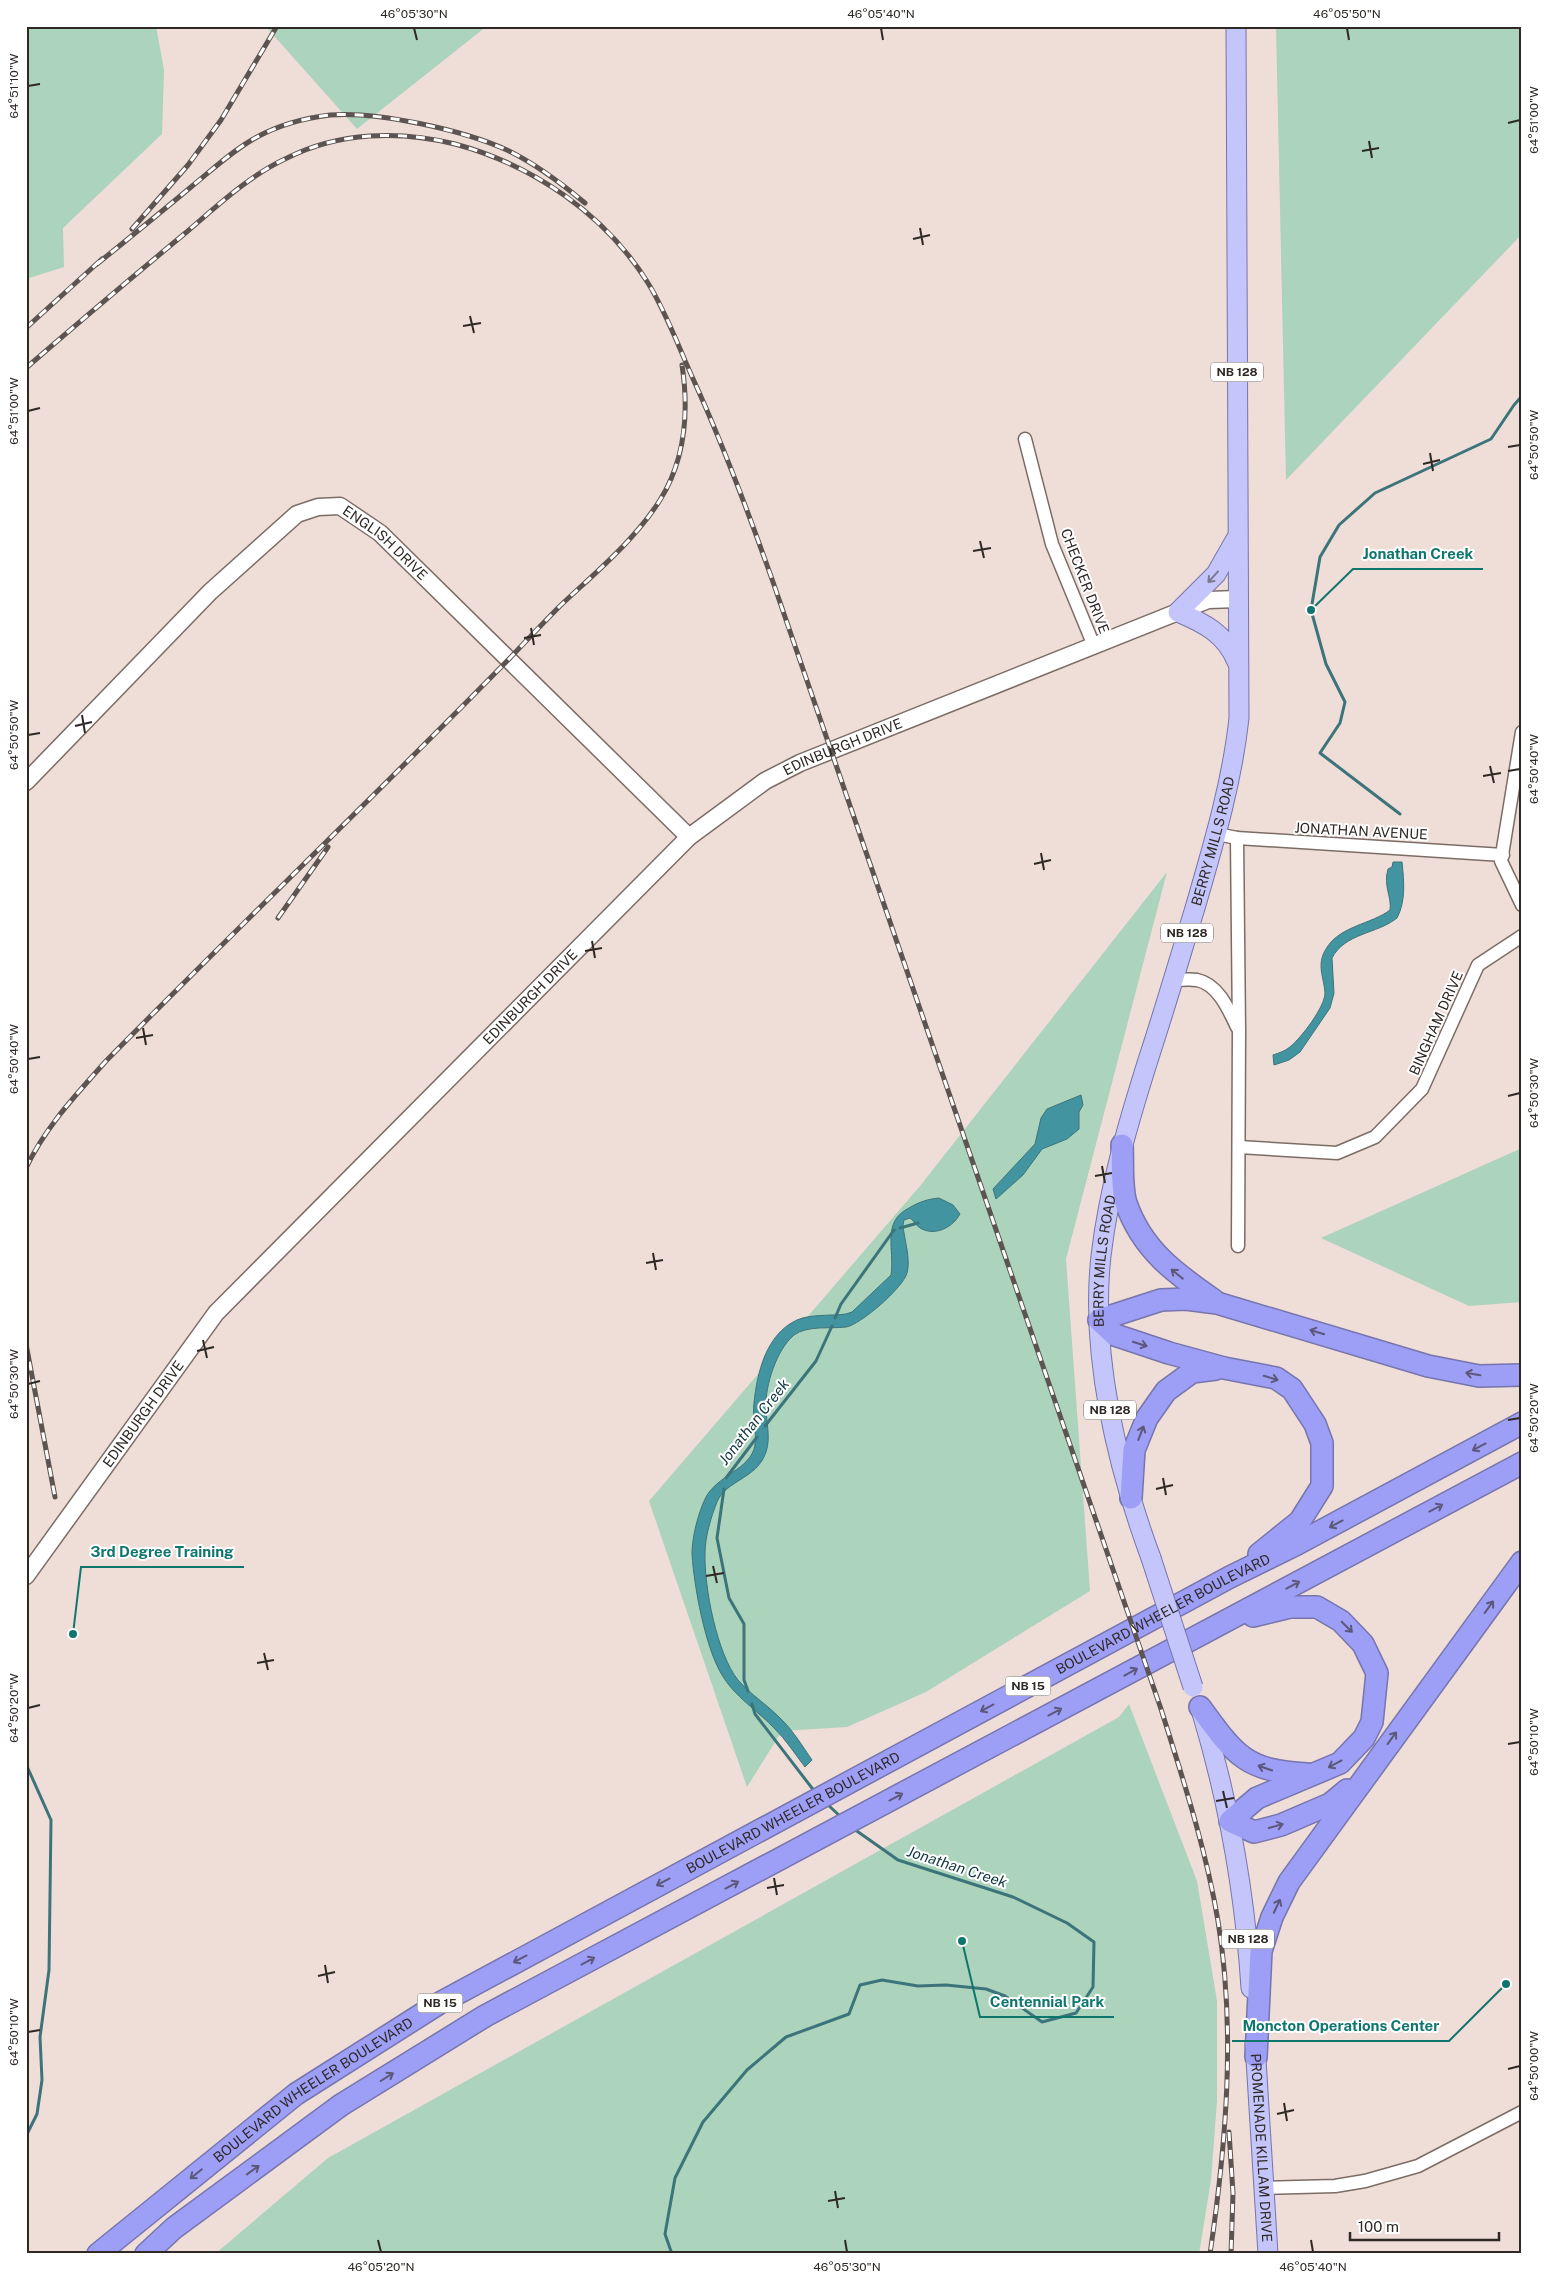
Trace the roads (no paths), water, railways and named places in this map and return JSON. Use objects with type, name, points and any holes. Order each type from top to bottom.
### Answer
[{"type":"highway","points":[[1122,1145],[1126,1202],[1139,1230],[1161,1261],[1217,1303]]},
{"type":"highway","points":[[1230,1577],[1300,1521],[1322,1486],[1322,1443],[1315,1424],[1292,1389],[1276,1378],[1224,1368],[1169,1354],[1115,1336],[1099,1320],[1161,1300],[1186,1299],[1217,1303],[1428,1366],[1479,1376],[1522,1375]]},
{"type":"highway","points":[[1131,1498],[1134,1450],[1147,1418],[1166,1391],[1192,1372],[1224,1368]]},
{"type":"highway","name":"BOULEVARD WHEELER BOULEVARD","points":[[98,2254],[296,2094],[430,2009],[1230,1577],[1297,1544],[1522,1423]]},
{"type":"highway","name":"BOULEVARD WHEELER BOULEVARD","points":[[146,2254],[174,2228],[341,2105],[494,2012],[1522,1463]]},
{"type":"highway","points":[[1256,2057],[1262,1951],[1272,1917],[1289,1882],[1363,1777],[1522,1562]]},
{"type":"highway","points":[[1219,1624],[1290,1607],[1317,1607],[1341,1621],[1363,1644],[1377,1673],[1372,1722],[1364,1738],[1340,1763],[1257,1798],[1230,1821],[1254,1832],[1281,1825],[1330,1804],[1363,1777]]},
{"type":"highway","points":[[1200,1707],[1239,1756],[1261,1768],[1282,1773],[1312,1775]]},
{"type":"main road","name":"NB 128","points":[[1236,26],[1239,666]]},
{"type":"main road","points":[[1238,535],[1216,574],[1178,612],[1207,624],[1218,633],[1233,652],[1239,666]]},
{"type":"main road","name":"BERRY MILLS ROAD","points":[[1175,1631],[1120,1464],[1110,1410],[1099,1320],[1101,1258],[1107,1213],[1122,1145],[1217,834],[1236,749],[1239,718],[1239,666]]},
{"type":"main road","name":"PROMENADE KILLAM DRIVE","points":[[1175,1631],[1216,1760],[1243,1891],[1256,2057],[1262,2188],[1268,2254]]},
{"type":"street","name":"CHECKER DRIVE","points":[[1025,439],[1052,544],[1094,646]]},
{"type":"street","name":"ENGLISH DRIVE","points":[[26,782],[210,592],[297,514],[318,507],[340,506],[380,533],[689,837]]},
{"type":"street","name":"EDINBURGH DRIVE","points":[[26,1576],[216,1313],[689,837],[764,781],[830,750],[1208,600],[1238,599]]},
{"type":"street","points":[[1522,732],[1516,776],[1518,781],[1501,861],[1522,905]]},
{"type":"street","name":"JONATHAN AVENUE","points":[[1217,834],[1237,838],[1503,855]]},
{"type":"street","points":[[1237,838],[1239,1031],[1238,1246]]},
{"type":"street","name":"BINGHAM DRIVE","points":[[1239,1147],[1337,1153],[1375,1138],[1422,1089],[1478,965],[1522,936]]},
{"type":"street","points":[[1173,980],[1199,980],[1215,990],[1227,1006],[1239,1031]]},
{"type":"street","points":[[1262,2188],[1335,2186],[1365,2181],[1418,2166],[1522,2112]]},
{"type":"water","points":[[1393,862],[1402,862],[1403,876],[1404,891],[1402,905],[1397,918],[1345,943],[1338,950],[1332,958],[1334,993],[1330,1008],[1300,1052],[1289,1060],[1274,1065],[1273,1055],[1286,1050],[1295,1043],[1312,1022],[1321,1006],[1325,993],[1321,960],[1326,949],[1332,941],[1347,930],[1383,915],[1390,910],[1387,875],[1388,869],[1392,867]]},
{"type":"water","points":[[1081,1095],[1083,1105],[1079,1112],[1079,1129],[1067,1139],[1042,1149],[1023,1175],[996,1199],[993,1189],[1035,1144],[1041,1118],[1047,1109]]},
{"type":"water","points":[[939,1198],[953,1205],[960,1214],[953,1223],[938,1231],[927,1231],[920,1228],[910,1218],[904,1220],[908,1262],[907,1273],[904,1280],[890,1296],[852,1325],[800,1332],[794,1335],[782,1349],[773,1368],[766,1398],[768,1441],[766,1452],[756,1468],[721,1495],[709,1527],[706,1540],[705,1567],[709,1601],[724,1654],[738,1680],[787,1725],[798,1740],[812,1760],[805,1767],[779,1733],[727,1683],[716,1663],[701,1616],[695,1582],[692,1554],[696,1526],[702,1505],[710,1491],[747,1461],[752,1454],[755,1445],[755,1391],[765,1356],[778,1335],[786,1326],[802,1318],[852,1312],[891,1275],[892,1228],[900,1214],[924,1201]]},
{"type":"waterway","name":"Jonathan Creek","points":[[1400,814],[1320,753],[1340,723],[1345,702],[1326,664],[1311,610],[1320,557],[1339,525],[1375,493],[1491,439],[1522,396]]},
{"type":"waterway","name":"Jonathan Creek","points":[[900,1228],[918,1223]]},
{"type":"waterway","name":"Jonathan Creek","points":[[835,1318],[841,1304],[894,1230]]},
{"type":"waterway","name":"Jonathan Creek","points":[[765,1426],[816,1361],[832,1326]]},
{"type":"waterway","name":"Jonathan Creek","points":[[726,1478],[757,1437]]},
{"type":"waterway","name":"Jonathan Creek","points":[[724,1489],[717,1538],[729,1598],[744,1624],[744,1680],[748,1691]]},
{"type":"waterway","name":"Jonathan Creek","points":[[752,1704],[755,1714],[815,1792]]},
{"type":"waterway","points":[[26,1764],[51,1820],[49,1970],[40,2037],[42,2080],[37,2114],[26,2136]]},
{"type":"waterway","name":"Jonathan Creek","points":[[826,1803],[842,1818]]},
{"type":"waterway","name":"Jonathan Creek","points":[[672,2254],[665,2234],[675,2178],[703,2122],[747,2070],[786,2037],[849,2014],[860,1985],[882,1980],[918,1986],[946,1985],[986,1989],[1005,1996],[1042,2022],[1076,2013],[1093,1987],[1094,1942],[1067,1923],[1013,1897],[898,1860],[854,1829]]},
{"type":"railway","points":[[132,229],[188,165],[221,120],[277,26]]},
{"type":"railway","points":[[97,264],[223,160],[248,142],[283,126],[302,120],[330,115],[371,116],[395,119],[444,129],[489,143],[518,155],[557,181],[585,203]]},
{"type":"railway","points":[[26,368],[245,183],[273,165],[307,149],[348,138],[391,135],[434,140],[484,153],[512,165],[539,179],[589,214],[631,258],[648,283],[667,319],[716,431],[764,557],[1161,1709],[1193,1814],[1207,1867],[1218,1921],[1227,2004],[1227,2088],[1221,2171],[1210,2254]]},
{"type":"railway","points":[[26,328],[102,259]]},
{"type":"railway","points":[[26,1168],[52,1125],[106,1061],[639,529],[660,500],[668,485],[680,452],[685,417],[682,365]]},
{"type":"railway","points":[[278,918],[328,847]]},
{"type":"railway","points":[[26,1344],[55,1497]]},
{"type":"railway","points":[[1229,2132],[1233,2193],[1231,2254]]},
{"type":"place","name":"Jonathan Creek","points":[[1311,610]]},
{"type":"place","name":"3rd Degree Training","points":[[73,1634]]},
{"type":"place","name":"Centennial Park","points":[[962,1941]]},
{"type":"place","name":"Moncton Operations Center","points":[[1506,1984]]}]
